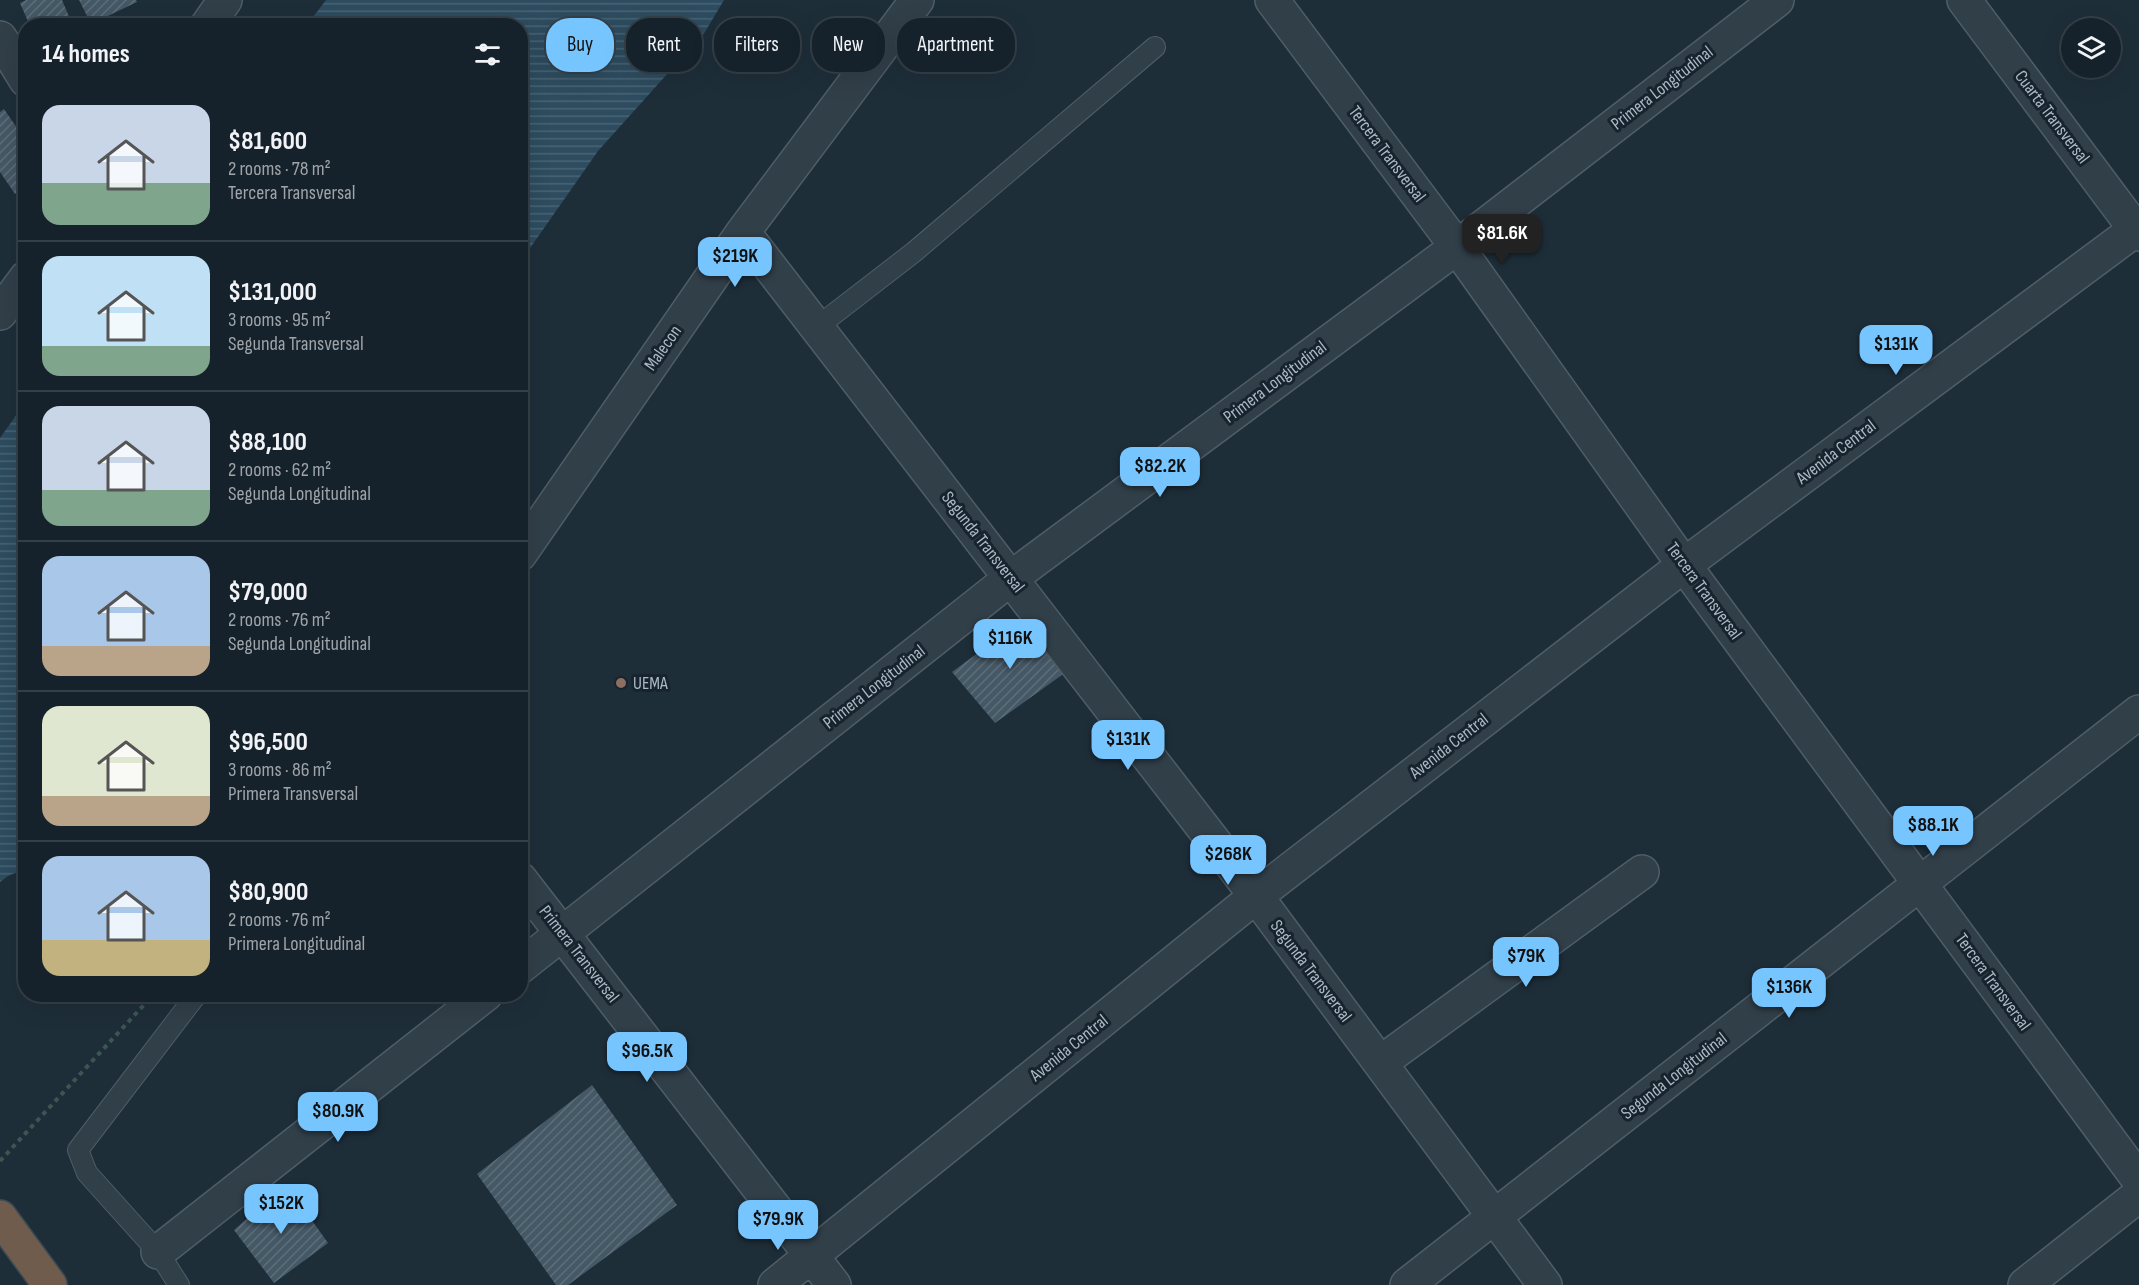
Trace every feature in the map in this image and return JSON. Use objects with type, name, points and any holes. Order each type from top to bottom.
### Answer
[{"type":"highway","points":[[0,1217],[51,1285]]},
{"type":"street","points":[[213,18],[225,0]]},
{"type":"street","name":"Malecon","points":[[528,542],[743,232],[917,0]]},
{"type":"street","name":"Tercera Transversal","points":[[1272,0],[1457,247],[1684,565],[2139,1180]]},
{"type":"street","name":"Primera Longitudinal","points":[[528,961],[1011,578],[1457,247],[1777,0]]},
{"type":"street","name":"Cuarta Transversal","points":[[1964,0],[2138,230]]},
{"type":"street","points":[[0,38],[18,67]]},
{"type":"street","name":"Avenida Central","points":[[775,1285],[1256,896],[1684,565],[2138,230]]},
{"type":"street","name":"Segunda Transversal","points":[[743,232],[1256,896],[1545,1285]]},
{"type":"street","points":[[0,314],[18,289]]},
{"type":"street","name":"Segunda Longitudinal","points":[[1407,1285],[2139,712]]},
{"type":"street","points":[[1380,1063],[1642,872]]},
{"type":"street","name":"Primera Transversal","points":[[528,889],[834,1285]]},
{"type":"street","points":[[158,1252],[476,1002]]},
{"type":"street","points":[[2025,1285],[2139,1195]]},
{"type":"lane","points":[[818,327],[914,252],[1155,47]]},
{"type":"lane","points":[[179,1285],[158,1252],[87,1173],[78,1150],[191,1002]]},
{"type":"path","points":[[0,1161],[147,1002]]},
{"type":"water","points":[[326,0],[724,0],[702,35],[702,18],[626,18],[626,72],[669,72],[598,151],[528,251],[528,18],[312,18]]},
{"type":"water","points":[[18,413],[18,872],[0,882],[0,438]]},
{"type":"building","points":[[26,0],[62,0],[70,18],[27,18],[20,3]]},
{"type":"building","points":[[79,0],[136,0],[137,2],[104,18],[88,18]]},
{"type":"building","points":[[4,109],[18,129],[18,192],[15,194],[0,172],[0,112]]},
{"type":"building","points":[[1028,616],[1066,672],[995,723],[952,672]]},
{"type":"building","points":[[592,1085],[677,1205],[568,1285],[556,1285],[477,1174]]},
{"type":"building","points":[[286,1184],[328,1243],[274,1283],[234,1230]]},
{"type":"place","name":"UEMA","points":[[621,683]]}]
